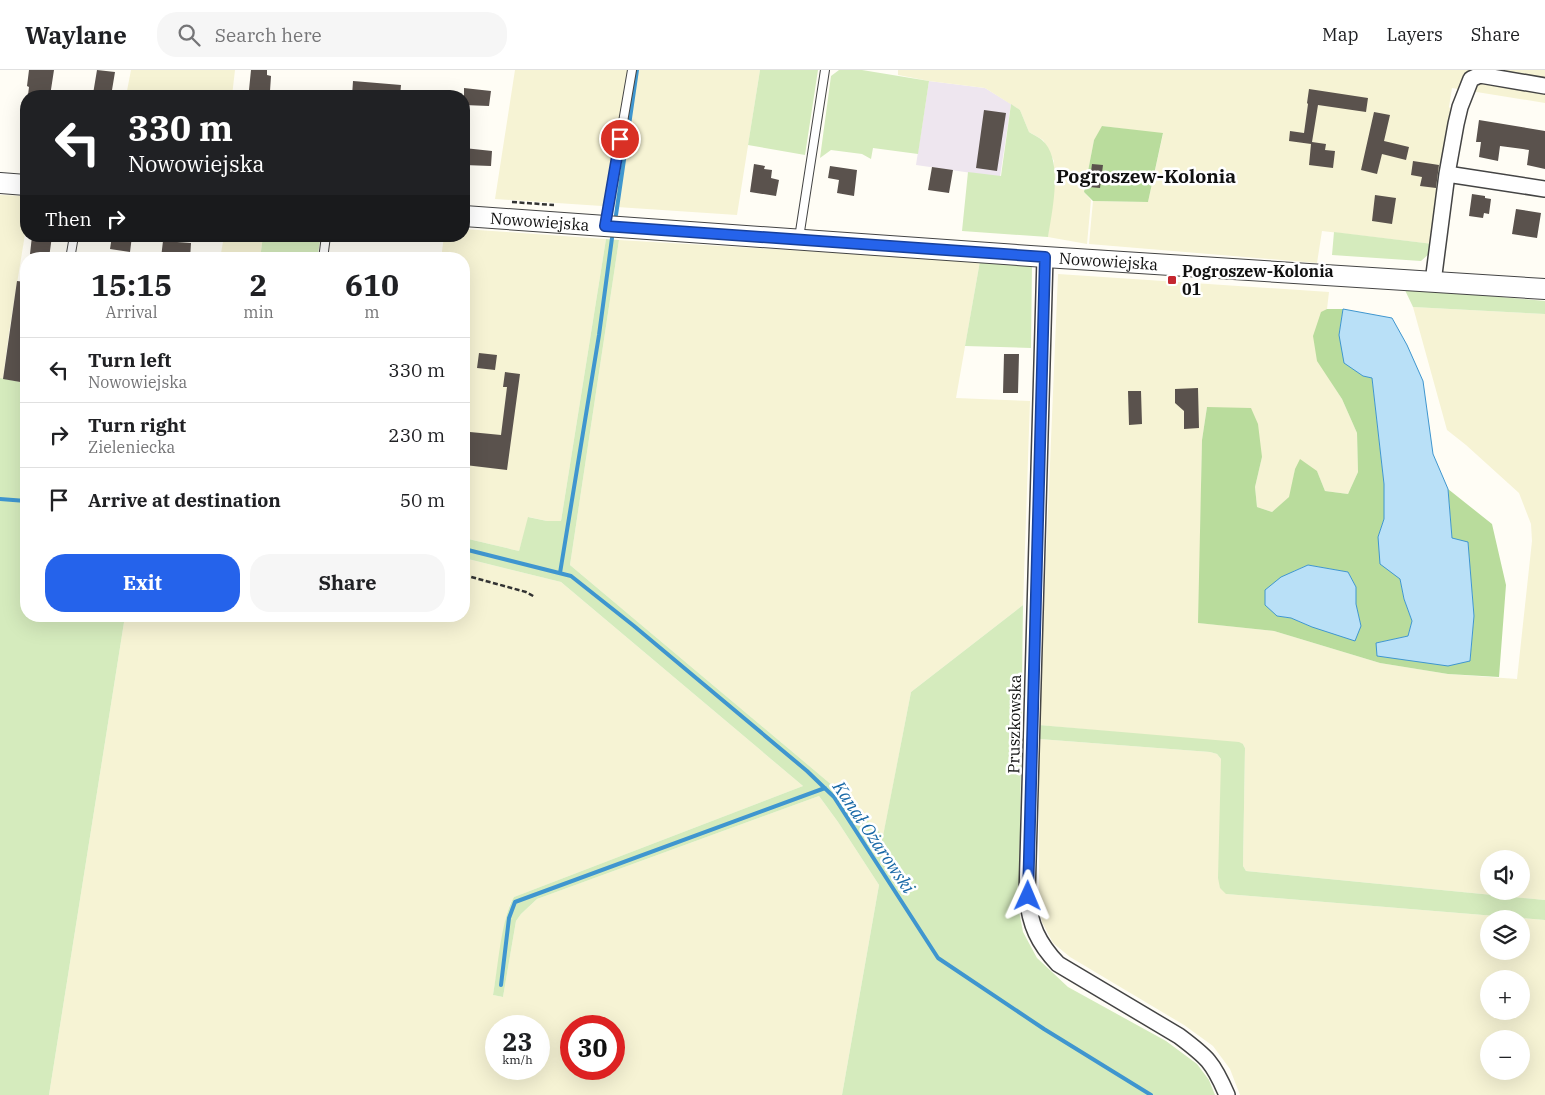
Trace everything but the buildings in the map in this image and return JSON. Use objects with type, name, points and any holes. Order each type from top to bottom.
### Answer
[{"type":"street","points":[[1434,282],[1447,174],[1456,124],[1460,107],[1472,79],[1480,75],[1545,86]]},
{"type":"street","points":[[1447,174],[1545,189]]},
{"type":"street","points":[[0,183],[20,185]]},
{"type":"street","name":"Nowowiejska","points":[[470,216],[1045,257],[1545,289]]},
{"type":"street","name":"Pruszkowska","points":[[1045,257],[1028,877],[1029,915],[1044,949],[1058,964],[1179,1036],[1197,1049],[1213,1065],[1227,1095]]},
{"type":"lane","points":[[605,226],[632,70]]},
{"type":"lane","points":[[799,240],[825,70]]},
{"type":"path","points":[[470,577],[526,592],[535,597]]},
{"type":"shaded area","points":[[131,70],[235,70],[233,90],[127,90]]},
{"type":"shaded area","points":[[515,70],[760,70],[737,215],[495,199]]},
{"type":"shaded area","points":[[898,70],[1545,70],[1545,103],[1452,88],[1449,107],[1452,112],[1433,244],[1322,231],[1317,263],[1089,244],[1093,201],[1148,202],[1163,134],[1103,126],[1094,140],[1084,192],[1091,200],[1087,244],[1048,237],[1054,161],[1043,140],[1029,132],[1020,110],[985,88],[898,75]]},
{"type":"shaded area","points":[[929,81],[985,88],[1011,104],[1000,177],[916,165]]},
{"type":"shaded area","points":[[0,195],[20,196],[20,242],[24,242],[22,252],[20,252],[20,265],[3,379],[0,378]]},
{"type":"shaded area","points":[[470,229],[606,239],[561,521],[547,521],[529,517],[519,551],[470,539],[470,252],[442,252],[443,242],[470,242]]},
{"type":"shaded area","points":[[619,240],[980,261],[956,398],[1030,401],[1023,605],[911,692],[883,837],[839,791],[570,565]]},
{"type":"shaded area","points":[[223,242],[262,242],[261,252],[221,252]]},
{"type":"shaded area","points":[[1058,274],[1329,292],[1327,309],[1321,313],[1318,361],[1342,399],[1357,433],[1358,472],[1348,494],[1325,491],[1317,471],[1295,469],[1290,497],[1272,512],[1257,507],[1255,487],[1262,457],[1207,407],[1202,440],[1199,623],[1274,631],[1380,663],[1448,674],[1517,679],[1532,541],[1531,524],[1519,493],[1447,430],[1413,307],[1545,314],[1545,900],[1530,899],[1530,850],[1480,850],[1480,894],[1246,871],[1243,866],[1245,748],[1243,744],[1039,725]]},
{"type":"shaded area","points":[[470,559],[561,582],[803,786],[514,897],[506,917],[493,995],[503,997],[516,921],[537,899],[819,796],[879,885],[842,1095],[49,1095],[124,622],[470,622]]},
{"type":"shaded area","points":[[1039,739],[1217,754],[1221,759],[1226,894],[1480,915],[1480,960],[1530,960],[1530,919],[1545,920],[1545,1095],[1240,1095],[1230,1069],[1213,1046],[1184,1025],[1070,957],[1053,943],[1042,922],[1039,903]]},
{"type":"green space","points":[[760,70],[818,70],[805,155],[748,145]]},
{"type":"green space","points":[[839,70],[862,70],[929,81],[918,154],[873,148],[871,159],[862,154],[831,150],[820,158],[831,76]]},
{"type":"green space","points":[[1011,104],[1020,110],[1029,132],[1042,140],[1049,149],[1053,160],[1055,186],[1048,237],[962,231],[968,172],[1001,176]]},
{"type":"green space","points":[[1102,126],[1163,133],[1148,202],[1093,201],[1084,192],[1094,140]]},
{"type":"green space","points":[[1334,232],[1433,244],[1431,252],[1421,261],[1332,255]]},
{"type":"green space","points":[[606,239],[619,240],[570,565],[839,791],[883,836],[911,692],[1023,605],[1019,911],[1023,932],[1037,958],[1068,987],[1166,1041],[1197,1064],[1209,1080],[1215,1095],[842,1095],[879,885],[819,796],[537,899],[516,921],[503,997],[493,995],[503,931],[514,897],[803,786],[561,582],[470,559],[470,539],[519,551],[528,517],[547,521],[561,521]]},
{"type":"green space","points":[[262,242],[320,242],[318,252],[261,252]]},
{"type":"green space","points":[[980,261],[1032,265],[1031,348],[965,346]]},
{"type":"green space","points":[[1404,288],[1545,301],[1545,314],[1413,307]]},
{"type":"green space","points":[[1327,309],[1343,309],[1339,335],[1363,376],[1372,377],[1384,484],[1384,519],[1378,537],[1400,579],[1404,599],[1412,621],[1408,636],[1376,643],[1470,661],[1474,616],[1468,543],[1452,538],[1448,489],[1492,524],[1506,585],[1499,677],[1448,674],[1380,663],[1274,631],[1198,623],[1202,440],[1207,407],[1251,408],[1258,424],[1262,457],[1255,487],[1257,507],[1272,512],[1289,497],[1295,469],[1300,459],[1317,471],[1325,491],[1348,494],[1358,472],[1357,433],[1342,399],[1317,361],[1313,336],[1321,312]],"holes":[[[1308,565],[1348,572],[1356,587],[1356,604],[1361,626],[1312,627],[1291,618],[1277,616],[1294,571]]]},
{"type":"green space","points":[[0,378],[20,382],[20,622],[124,622],[49,1095],[0,1095]]},
{"type":"green space","points":[[1039,725],[1239,742],[1245,748],[1243,866],[1246,871],[1480,894],[1480,900],[1545,900],[1545,920],[1530,919],[1530,910],[1480,910],[1480,915],[1226,894],[1220,888],[1218,878],[1221,759],[1217,754],[1039,739]]},
{"type":"water","points":[[1343,309],[1392,318],[1407,345],[1423,381],[1433,454],[1448,489],[1452,538],[1468,542],[1474,616],[1470,661],[1448,666],[1377,656],[1376,643],[1408,636],[1412,621],[1404,599],[1400,579],[1380,564],[1378,537],[1384,519],[1384,484],[1372,378],[1363,376],[1344,363],[1339,335]]},
{"type":"water","points":[[1308,565],[1348,572],[1356,587],[1356,604],[1361,626],[1355,641],[1291,618],[1277,616],[1265,605],[1265,590],[1281,577]]},
{"type":"waterway","points":[[616,215],[637,70]]},
{"type":"waterway","points":[[560,573],[599,335],[612,238]]},
{"type":"waterway","name":"Kanał Ożarowski","points":[[0,499],[20,501]]},
{"type":"waterway","name":"Kanał Ożarowski","points":[[470,551],[571,576],[634,626],[807,771],[834,797],[938,958],[1044,1029],[1151,1095]]},
{"type":"waterway","points":[[501,985],[509,918],[515,902],[825,788]]},
{"type":"place","name":"Pogroszew-Kolonia 01","points":[[1172,280]]},
{"type":"district","name":"Pogroszew-Kolonia","points":[[1146,176]]},
{"type":"route","points":[[620,139],[605,226],[1045,257],[1037,488],[1028,896]]}]
